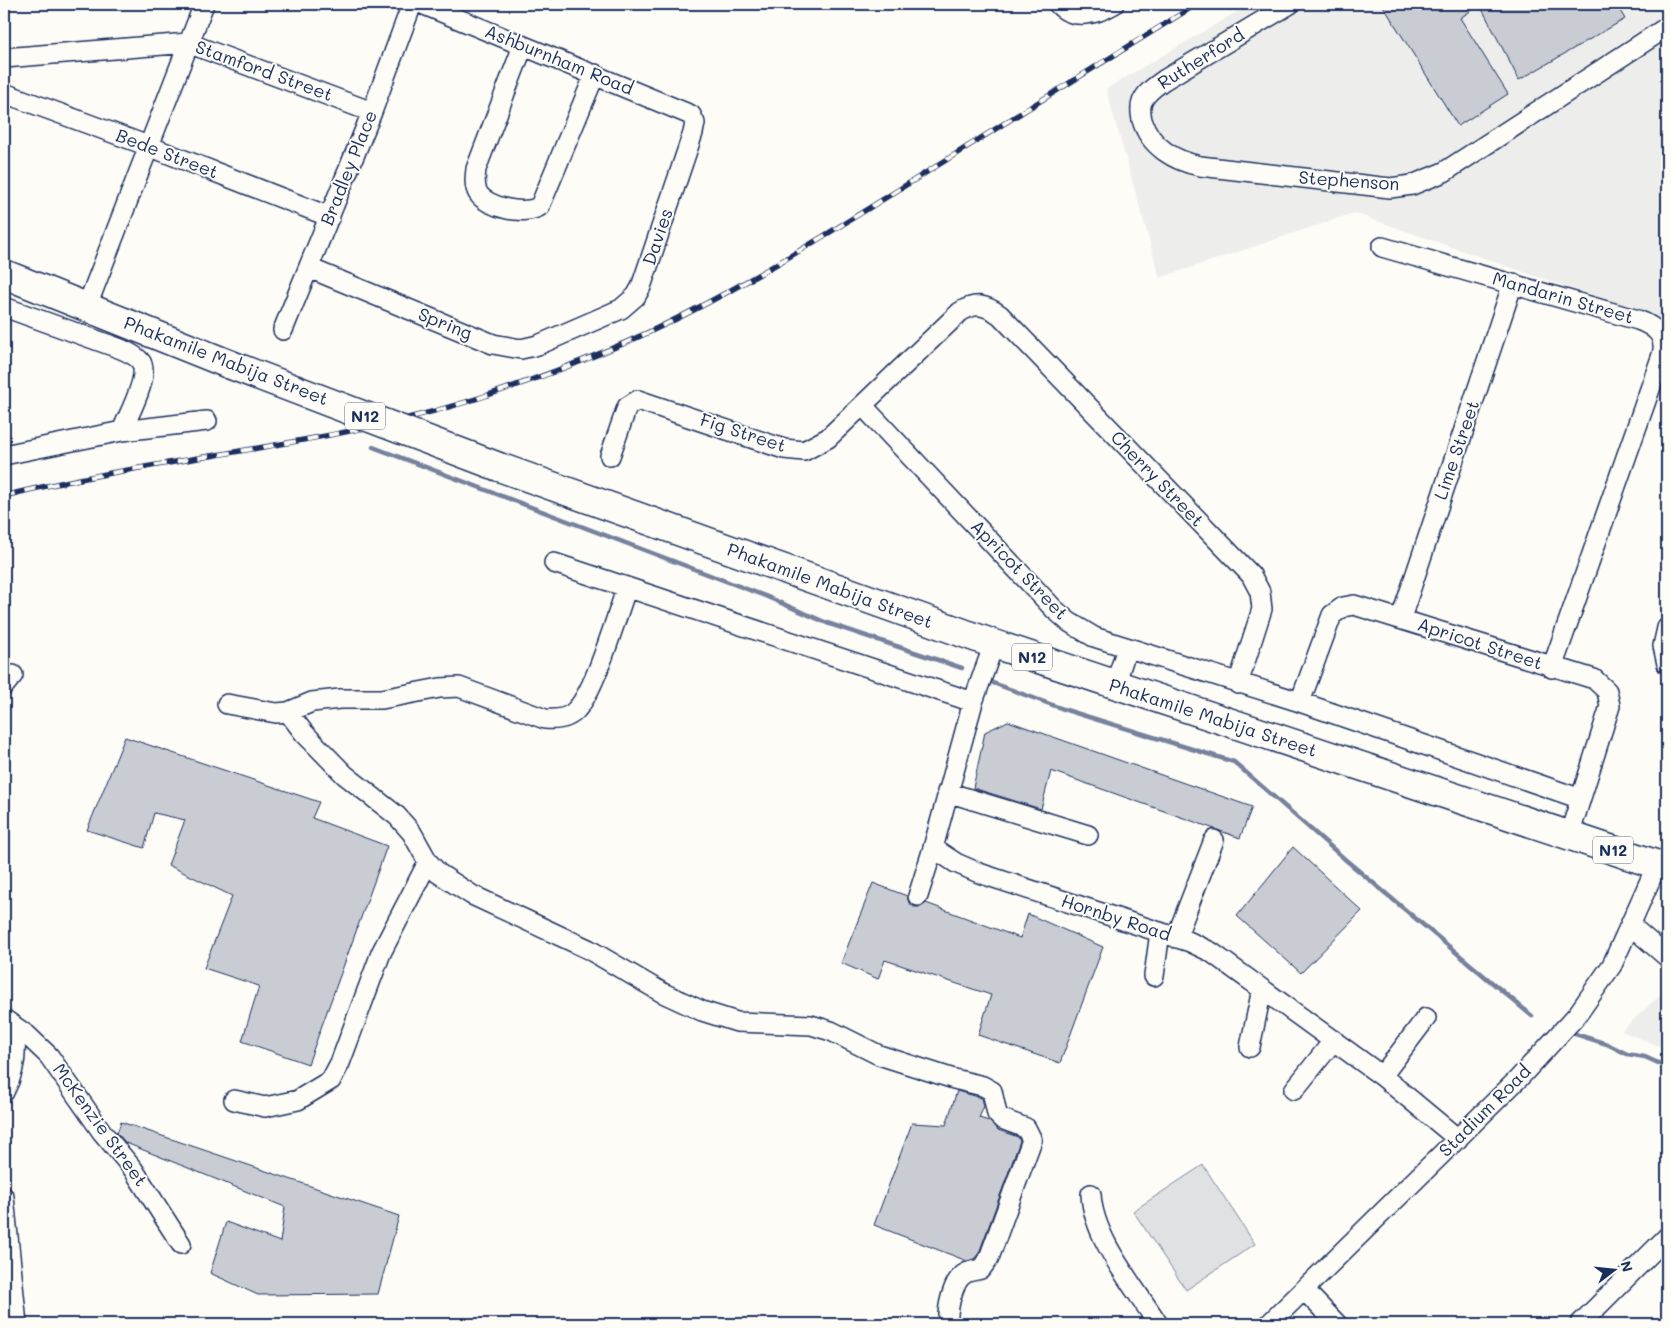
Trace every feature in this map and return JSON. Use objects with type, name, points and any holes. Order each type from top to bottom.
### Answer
[{"type":"highway","name":"Phakamile Mabija Street","points":[[4,274],[231,365],[499,467],[994,644],[1662,866]]},
{"type":"street","points":[[87,306],[151,147],[204,4]]},
{"type":"street","name":"Bradley Place","points":[[283,330],[372,112],[412,4]]},
{"type":"street","name":"Ashburnham Road","points":[[422,4],[684,110],[693,119]]},
{"type":"street","points":[[1058,4],[1066,10],[1080,15],[1104,10],[1114,4]]},
{"type":"street","name":"Rutherford","points":[[1141,103],[1146,94],[1164,80],[1290,4]]},
{"type":"street","name":"Stephenson","points":[[1141,103],[1141,117],[1151,140],[1184,163],[1390,188],[1400,187],[1426,180],[1444,172],[1667,27]]},
{"type":"street","name":"Stamford Street","points":[[4,58],[188,43],[372,112]]},
{"type":"street","points":[[523,46],[476,169],[475,180],[478,192],[490,202],[516,211],[533,211],[540,206],[595,74]]},
{"type":"street","name":"Bede Street","points":[[4,93],[151,147],[330,217]]},
{"type":"street","name":"Davies","points":[[584,326],[625,306],[636,296],[641,287],[693,133],[693,119]]},
{"type":"street","name":"Mandarin Street","points":[[1382,247],[1514,283],[1650,324],[1661,335],[1664,346],[1552,668]]},
{"type":"street","name":"Spring","points":[[309,268],[494,344],[513,349],[538,345],[584,326]]},
{"type":"street","name":"Lime Street","points":[[1401,618],[1514,283]]},
{"type":"street","name":"Fig Street","points":[[610,456],[627,407],[638,400],[784,449],[804,451],[828,438],[960,312],[969,306],[980,304]]},
{"type":"street","name":"Cherry Street","points":[[980,304],[1000,316],[1251,575],[1260,592],[1262,609],[1238,684]]},
{"type":"street","name":"Phakamile Mabija Street","points":[[4,307],[121,349],[133,355],[141,363],[143,376],[140,388],[122,431]]},
{"type":"street","name":"Apricot Street","points":[[863,406],[1054,609],[1069,622],[1094,637],[1300,702],[1581,799]]},
{"type":"street","points":[[4,455],[122,431],[207,421]]},
{"type":"street","points":[[554,563],[973,702]]},
{"type":"street","points":[[226,704],[258,711],[288,712],[312,702],[340,699],[382,699],[440,688],[459,687],[545,719],[556,720],[568,716],[577,710],[590,687],[627,587]]},
{"type":"street","name":"Apricot Street","points":[[1300,702],[1332,614],[1336,610],[1354,605],[1401,618],[1552,668],[1594,679],[1603,685],[1610,697],[1606,721],[1569,836]]},
{"type":"street","points":[[1666,630],[1663,646],[1667,664]]},
{"type":"street","points":[[918,896],[973,702],[994,644]]},
{"type":"street","points":[[1115,685],[1127,648]]},
{"type":"street","points":[[288,712],[304,734],[345,775],[397,816],[412,833],[428,862],[453,885],[588,949],[663,993],[702,1011],[737,1022],[818,1027],[831,1031],[879,1055],[954,1080],[984,1086],[992,1091],[997,1114],[1002,1119],[1026,1128],[1032,1140],[989,1258],[982,1269],[966,1273],[958,1280],[954,1290],[948,1324]]},
{"type":"street","points":[[947,792],[1088,835]]},
{"type":"street","points":[[1154,976],[1168,935],[1214,840]]},
{"type":"street","name":"Hornby Road","points":[[933,848],[956,864],[979,874],[1168,935],[1211,952],[1382,1076],[1458,1139]]},
{"type":"street","points":[[234,1100],[265,1107],[284,1104],[298,1100],[331,1080],[340,1063],[382,953],[428,862]]},
{"type":"street","name":"Stadium Road","points":[[1269,1324],[1305,1291],[1518,1079],[1577,1015],[1605,977],[1630,925],[1662,866]]},
{"type":"street","points":[[1630,925],[1667,957]]},
{"type":"street","points":[[1250,1047],[1262,989]]},
{"type":"street","points":[[1382,1076],[1426,1018]]},
{"type":"street","points":[[4,1092],[14,1066],[16,1043],[9,1022]]},
{"type":"street","name":"McKenzie Street","points":[[9,1022],[49,1056],[102,1132],[133,1168],[182,1244]]},
{"type":"street","points":[[1294,1090],[1334,1040]]},
{"type":"street","points":[[1091,1194],[1093,1214],[1102,1234],[1158,1324]]},
{"type":"street","points":[[4,1197],[17,1324]]},
{"type":"street","points":[[1586,1322],[1667,1237]]},
{"type":"street","points":[[1305,1291],[1337,1324]]},
{"type":"shaded area","points":[[1250,4],[1667,4],[1667,322],[1354,213],[1160,278],[1106,89]]},
{"type":"shaded area","points":[[1667,989],[1667,1049],[1621,1031]]},
{"type":"shaded area","points":[[1203,1165],[1255,1244],[1186,1290],[1133,1211]]},
{"type":"building","points":[[1382,4],[1616,4],[1625,19],[1519,80],[1480,5],[1460,18],[1508,94],[1458,126]]},
{"type":"building","points":[[1008,721],[1252,807],[1240,838],[1051,771],[1041,809],[973,788],[985,732]]},
{"type":"building","points":[[125,737],[319,802],[312,818],[387,846],[308,1064],[242,1041],[259,986],[204,968],[232,896],[168,865],[185,820],[154,813],[144,848],[87,830]]},
{"type":"building","points":[[1293,847],[1362,911],[1301,973],[1237,916]]},
{"type":"building","points":[[873,883],[907,896],[909,903],[914,907],[921,907],[926,903],[1020,938],[1028,914],[1103,947],[1060,1063],[978,1035],[991,995],[885,960],[878,979],[841,963]]},
{"type":"building","points":[[957,1091],[982,1098],[984,1106],[979,1118],[989,1121],[998,1130],[1018,1137],[1020,1141],[979,1253],[974,1259],[967,1261],[874,1225],[912,1123],[946,1125]]},
{"type":"building","points":[[121,1122],[399,1216],[378,1294],[258,1295],[210,1273],[226,1222],[280,1242],[285,1207],[126,1143],[117,1133]]},
{"type":"waterway","points":[[373,447],[765,596],[827,623],[962,668]]},
{"type":"waterway","points":[[993,683],[1066,710],[1234,762],[1347,861],[1532,1016]]},
{"type":"waterway","points":[[1572,1033],[1607,1044],[1627,1054],[1645,1057],[1667,1067]]},
{"type":"railway","points":[[4,496],[64,482],[366,428],[485,396],[587,359],[637,338],[686,314],[781,262],[1197,4]]}]
